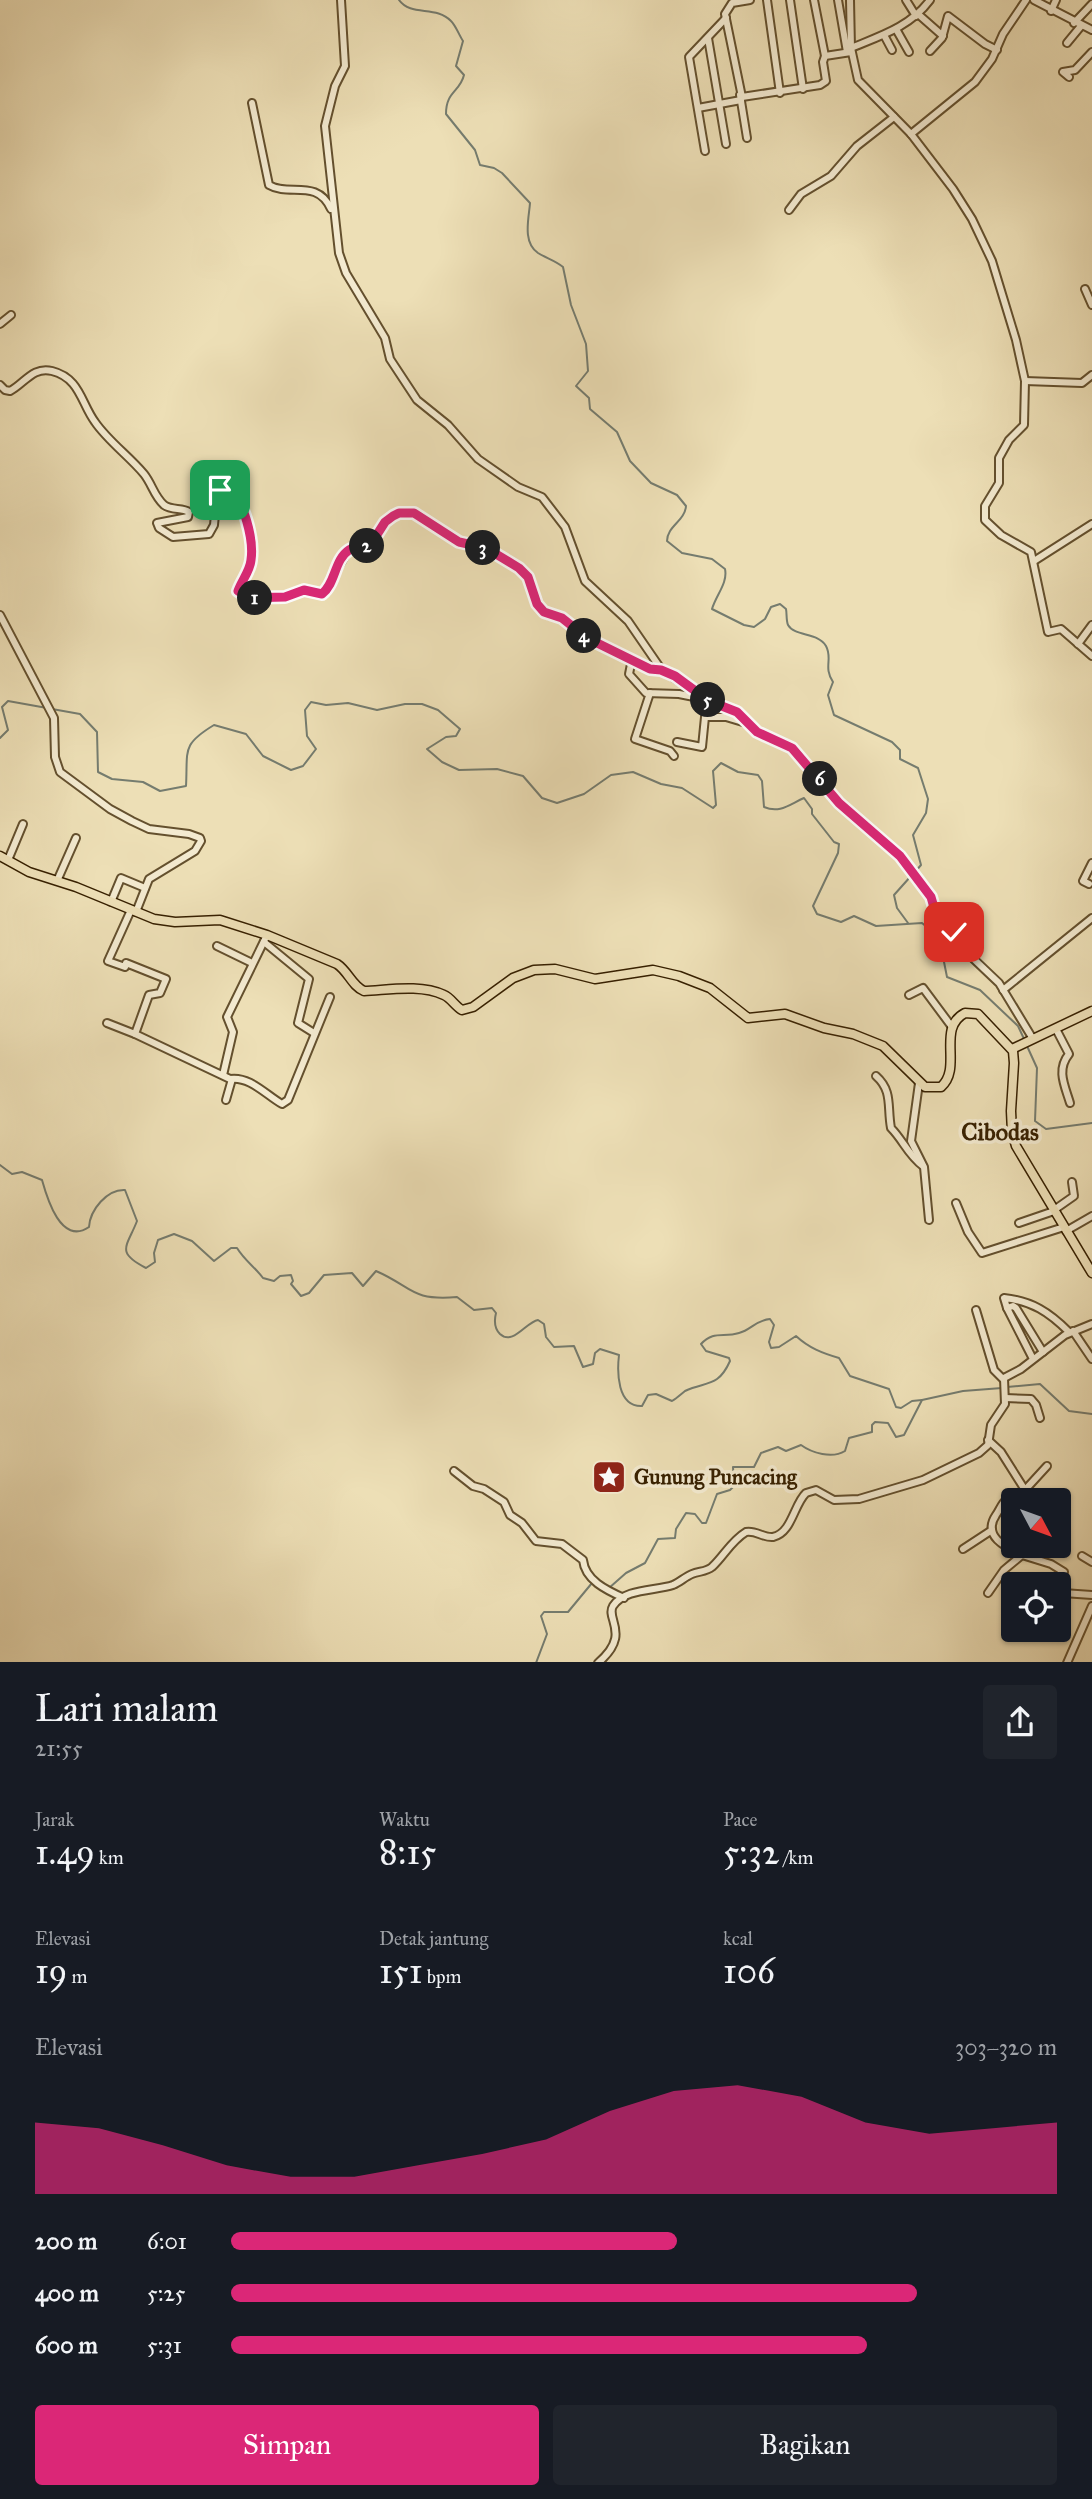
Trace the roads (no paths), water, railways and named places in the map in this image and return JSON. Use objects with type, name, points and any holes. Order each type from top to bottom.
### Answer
[{"type":"main road","points":[[4,858],[25,870],[165,922],[220,920],[337,964],[360,990],[428,991],[444,995],[465,1010],[513,978],[541,969],[555,969],[595,979],[641,970],[666,971],[710,988],[748,1018],[785,1014],[877,1043],[894,1054],[925,1087],[937,1089],[948,1080],[952,1027],[959,1016],[965,1013],[978,1014],[1016,1046]]},
{"type":"main road","points":[[1016,1046],[1092,1011]]},
{"type":"main road","points":[[1016,1046],[1012,1082],[1012,1132],[1016,1146],[1092,1273]]},
{"type":"street","points":[[341,0],[345,66],[335,86],[325,126],[331,197],[341,265],[385,338],[390,359],[417,400],[448,425],[478,459],[518,487],[542,497],[565,527],[585,581],[637,631],[661,670],[709,701]]},
{"type":"street","points":[[747,138],[726,18],[728,6],[750,0]]},
{"type":"street","points":[[767,0],[780,93]]},
{"type":"street","points":[[790,0],[803,89]]},
{"type":"street","points":[[698,108],[741,97],[749,98],[824,84],[825,56],[814,0]]},
{"type":"street","points":[[838,0],[858,80],[911,134],[962,201],[987,252],[1011,323],[1025,382],[1024,425],[1002,450],[998,467],[999,484],[989,499],[984,513],[985,520],[1001,536],[1029,548],[1048,632],[1060,629],[1092,656]]},
{"type":"street","points":[[850,0],[850,51]]},
{"type":"street","points":[[906,0],[917,15],[943,36]]},
{"type":"street","points":[[825,56],[850,51],[896,29],[917,15],[930,0]]},
{"type":"street","points":[[911,134],[964,92],[997,50],[1003,34],[1026,0]]},
{"type":"street","points":[[1034,0],[1051,11],[1092,29]]},
{"type":"street","points":[[1051,11],[1056,0]]},
{"type":"street","points":[[1067,43],[1091,2]]},
{"type":"street","points":[[930,51],[943,36],[948,16],[997,50]]},
{"type":"street","points":[[705,151],[689,57],[726,18]]},
{"type":"street","points":[[896,29],[909,52]]},
{"type":"street","points":[[884,35],[892,50]]},
{"type":"street","points":[[708,38],[726,144]]},
{"type":"street","points":[[1069,78],[1063,72],[1075,70],[1092,52]]},
{"type":"street","points":[[252,103],[269,185],[275,188],[300,188],[323,197],[337,224]]},
{"type":"street","points":[[789,209],[801,194],[831,176],[857,146],[894,117]]},
{"type":"street","points":[[1085,289],[1092,305]]},
{"type":"street","points":[[0,324],[10,315]]},
{"type":"street","points":[[0,385],[10,391],[27,377],[42,370],[53,371],[74,383],[96,424],[138,467],[164,505],[189,512],[188,517],[183,520],[157,523],[159,528],[173,537],[209,534],[214,525],[215,497],[228,487],[235,493],[246,518],[252,556],[238,591],[243,596],[285,597],[304,590],[322,594],[348,551],[371,544],[385,522],[393,516],[399,513],[414,513],[459,542],[486,548],[519,568],[528,577],[537,604],[544,612],[562,618],[587,638],[650,669],[661,670]]},
{"type":"street","points":[[1025,382],[1082,383],[1092,375]]},
{"type":"street","points":[[1034,561],[1092,524]]},
{"type":"street","points":[[0,615],[55,720],[57,766],[68,779],[110,809],[141,825],[200,838],[195,851],[149,879],[108,961],[125,967],[125,963],[166,978],[160,993],[149,995],[135,1034]]},
{"type":"street","points":[[1078,644],[1092,625]]},
{"type":"street","points":[[632,659],[630,676],[643,691],[678,694],[732,709],[757,732],[792,748],[839,803],[900,856],[931,897],[935,911],[954,932],[959,943],[1007,986],[1032,1040]]},
{"type":"street","points":[[650,693],[635,739],[670,751],[674,756]]},
{"type":"street","points":[[677,741],[702,747],[705,717],[735,718],[748,723]]},
{"type":"street","points":[[4,858],[20,837],[23,824]]},
{"type":"street","points":[[57,881],[76,838]]},
{"type":"street","points":[[1088,884],[1083,879],[1092,863]]},
{"type":"street","points":[[111,902],[121,878],[145,888]]},
{"type":"street","points":[[1007,986],[1092,918]]},
{"type":"street","points":[[223,1075],[233,1032],[227,1017],[265,939],[309,979],[298,1023],[314,1033]]},
{"type":"street","points":[[217,946],[252,963]]},
{"type":"street","points":[[909,995],[923,988],[952,1027]]},
{"type":"street","points":[[107,1023],[232,1079],[239,1078],[284,1104],[330,997]]},
{"type":"street","points":[[1056,1029],[1069,1054],[1063,1062],[1062,1077],[1070,1103]]},
{"type":"street","points":[[876,1076],[889,1095],[891,1128],[901,1137],[911,1157],[924,1167]]},
{"type":"street","points":[[226,1100],[232,1079]]},
{"type":"street","points":[[919,1083],[911,1141],[924,1167],[929,1220]]},
{"type":"street","points":[[1019,1223],[1054,1210],[1074,1196],[1072,1182]]},
{"type":"street","points":[[956,1203],[968,1232],[982,1253],[1065,1229],[1092,1216]]},
{"type":"street","points":[[1034,1359],[1004,1298],[1036,1305],[1049,1314],[1071,1332],[1092,1359]]},
{"type":"street","points":[[1007,1308],[1016,1308],[1043,1352]]},
{"type":"street","points":[[598,1662],[611,1650],[616,1636],[612,1609],[624,1598],[649,1588],[673,1585],[692,1574],[706,1571],[746,1532],[778,1535],[806,1493],[816,1490],[829,1499],[838,1500],[881,1494],[923,1480],[979,1453],[988,1440],[989,1429],[1005,1396],[1003,1381],[994,1370],[976,1310]]},
{"type":"street","points":[[1003,1381],[1071,1332],[1092,1324]]},
{"type":"street","points":[[1005,1396],[1031,1399],[1040,1418]]},
{"type":"street","points":[[988,1440],[1001,1452],[1024,1488]]},
{"type":"street","points":[[1027,1488],[1047,1466]]},
{"type":"street","points":[[454,1471],[473,1486],[484,1489],[504,1502],[510,1515],[522,1523],[534,1540],[564,1545],[583,1560],[584,1570],[592,1579],[624,1598]]},
{"type":"street","points":[[1001,1508],[992,1521],[992,1530],[1001,1544]]},
{"type":"street","points":[[963,1549],[992,1530]]},
{"type":"street","points":[[1082,1556],[1092,1562]]},
{"type":"street","points":[[988,1593],[1004,1570],[1018,1558]]},
{"type":"street","points":[[1030,1558],[1062,1571],[1064,1575],[1060,1586],[1063,1593],[1092,1595]]},
{"type":"street","points":[[1067,1662],[1092,1606]]},
{"type":"waterway","points":[[399,0],[410,8],[445,16],[453,23],[463,41],[456,66],[464,75],[448,101],[446,114],[475,150],[480,165],[502,173],[530,203],[530,243],[538,253],[563,267],[571,305],[586,344],[588,371],[576,386],[589,398],[590,409],[617,432],[630,461],[651,483],[677,495],[686,506],[683,516],[670,531],[667,541],[682,553],[712,559],[725,569],[723,584],[712,609],[744,625],[754,627],[765,619],[771,607],[780,604],[786,609],[787,623],[791,629],[818,638],[826,646],[833,682],[828,695],[834,715],[892,742],[900,750],[900,759],[918,768],[928,799],[926,813],[913,835],[921,865],[915,872]]},
{"type":"waterway","points":[[0,738],[8,730],[2,707],[8,701],[47,708]]},
{"type":"waterway","points":[[52,709],[80,714],[97,732],[98,772],[112,779],[143,782],[160,791],[186,786],[188,750],[196,738],[214,725],[246,734],[263,756],[291,770],[303,766],[316,749],[307,736],[305,710],[311,702],[326,705],[348,703],[377,710],[405,704],[422,704],[438,710],[460,729],[456,736],[446,737],[427,749],[442,762],[459,770],[497,769],[523,776],[542,798],[557,803],[584,794],[611,775],[633,772],[661,784],[682,788],[713,808],[716,805],[713,771],[721,763],[738,772],[758,775],[762,781],[764,807],[780,809],[804,798],[812,809],[812,814],[834,842],[839,844],[838,853],[813,906],[817,914],[841,922],[854,916],[876,926],[922,923],[939,937],[947,977],[980,990],[1018,1026],[1025,1041]]},
{"type":"waterway","points":[[908,923],[897,908],[894,895],[911,876]]},
{"type":"waterway","points":[[1027,1046],[1037,1068],[1035,1121],[1046,1129],[1092,1123]]},
{"type":"waterway","points":[[0,1165],[12,1174],[22,1172],[42,1180],[57,1217],[71,1230],[79,1231],[89,1227],[90,1220],[101,1202],[112,1193],[125,1190],[137,1221],[127,1243],[127,1253],[146,1268],[155,1262],[154,1253],[158,1240],[174,1234],[192,1241],[214,1261],[231,1248],[237,1248],[263,1278],[274,1281],[280,1276],[291,1275],[291,1284],[301,1296],[309,1293],[324,1275],[352,1273],[363,1286],[376,1271],[420,1295],[457,1297],[474,1310],[492,1308],[496,1313],[497,1329],[505,1337],[515,1335],[538,1320],[544,1324],[546,1337],[554,1347],[574,1346],[583,1367],[593,1364],[595,1353],[600,1349],[619,1355],[620,1387],[623,1395],[634,1405],[642,1406],[648,1395],[656,1394],[672,1401],[685,1391],[716,1380],[725,1370],[729,1358],[706,1351],[701,1344],[710,1337],[739,1333],[770,1319],[774,1325],[769,1342],[771,1348],[779,1347],[796,1336],[816,1350],[839,1358],[850,1376],[889,1389],[896,1407],[901,1408],[912,1401],[922,1400]]},
{"type":"waterway","points":[[1007,1387],[1040,1384],[1069,1411],[1092,1414]]},
{"type":"waterway","points":[[609,1588],[626,1573],[645,1563],[658,1539],[675,1538],[676,1529],[686,1513],[695,1514],[702,1523],[706,1523],[717,1494],[734,1486],[733,1467],[754,1467],[761,1453],[778,1447],[786,1451],[801,1445],[822,1454],[834,1455],[845,1451],[849,1438],[872,1432],[875,1422],[888,1423],[896,1437],[904,1435],[922,1400],[963,1391],[1002,1388]]},
{"type":"waterway","points":[[536,1662],[547,1634],[541,1616],[544,1612],[568,1612],[592,1583]]},
{"type":"place","name":"Gunung Puncacing","points":[[609,1477]]},
{"type":"district","name":"Cibodas","points":[[1000,1132]]}]
